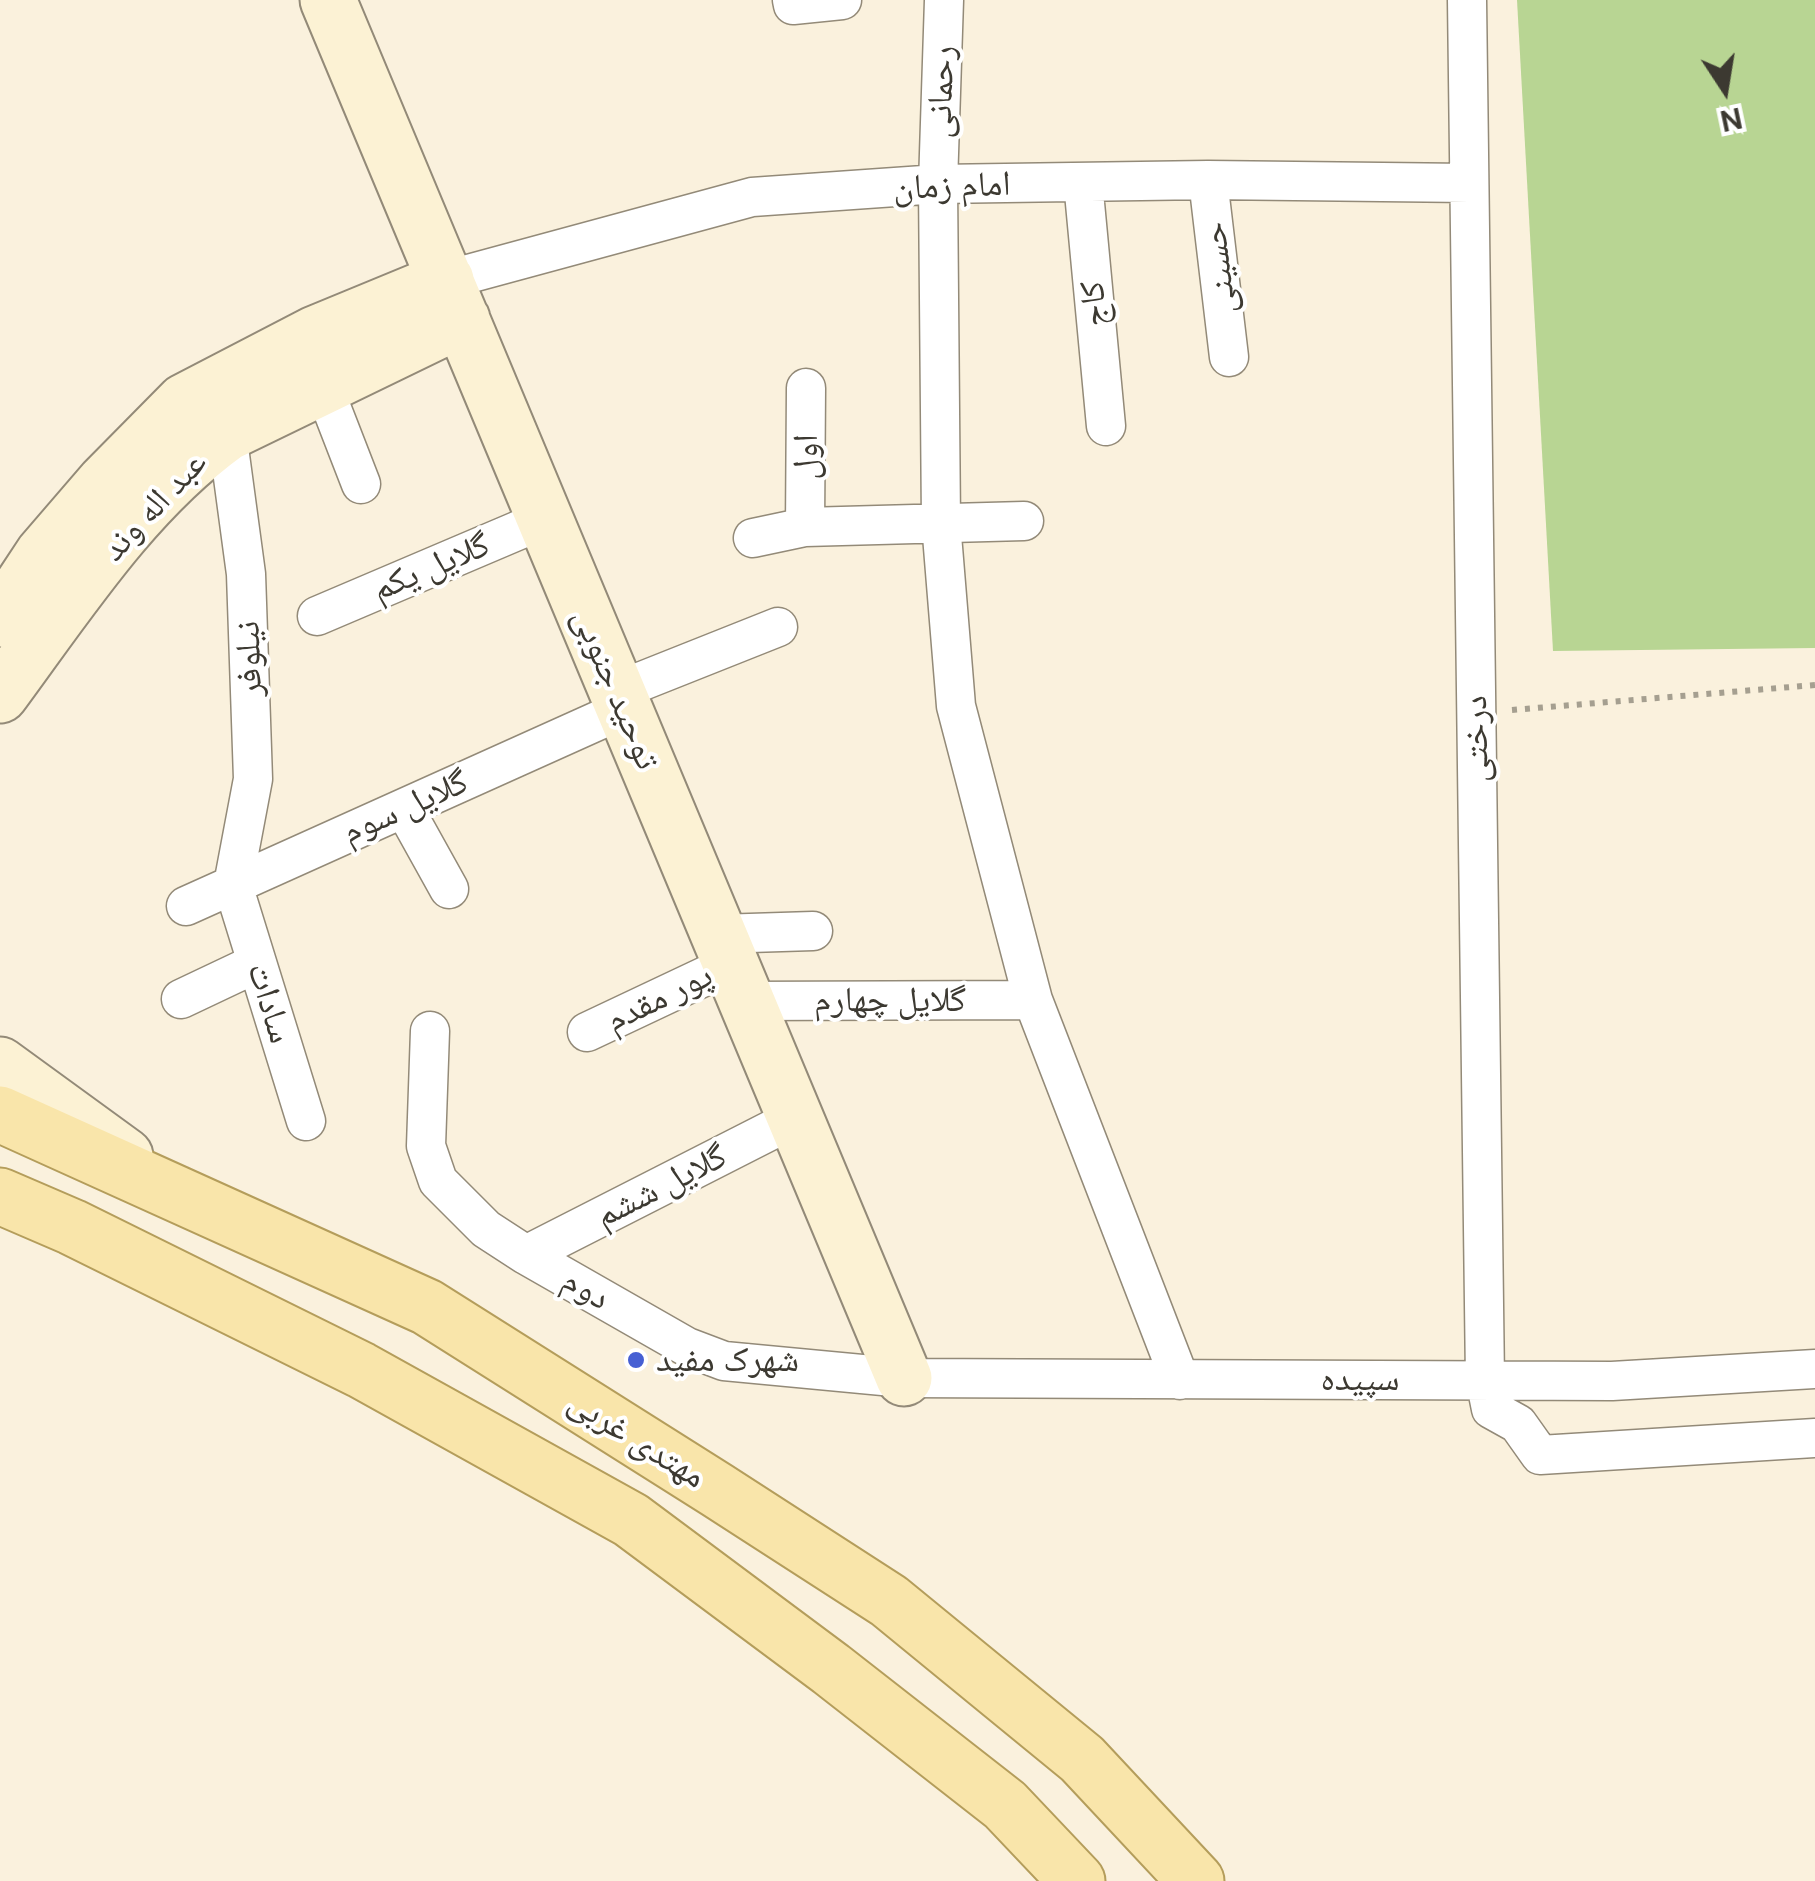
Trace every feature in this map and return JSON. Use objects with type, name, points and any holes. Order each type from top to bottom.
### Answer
[{"type":"main road","name":"مهتدی غربی","points":[[0,1114],[426,1306],[890,1601],[1082,1759],[1196,1881]]},
{"type":"main road","name":"مهتدی غربی","points":[[0,1196],[72,1226],[361,1370],[630,1520],[1005,1805],[1077,1881]]},
{"type":"street","name":"توحید جنوبی","points":[[330,0],[904,1378]]},
{"type":"street","points":[[792,0],[793,5],[842,0]]},
{"type":"street","name":"رحمانی","points":[[944,0],[938,184],[941,524],[956,706],[1033,1000],[1180,1380]]},
{"type":"street","name":"درختی","points":[[1467,0],[1484,1379]]},
{"type":"street","name":"امام زمان","points":[[453,300],[752,197],[938,184],[1208,180],[1469,183]]},
{"type":"street","name":"حسینی","points":[[1208,180],[1230,357]]},
{"type":"street","name":"کاج","points":[[1083,182],[1106,426]]},
{"type":"street","name":"عبد اله وند","points":[[0,695],[137,515],[194,457],[227,433],[323,386],[453,300]]},
{"type":"street","name":"عبد اله وند","points":[[0,619],[43,554],[105,482],[184,402],[315,334],[453,300]]},
{"type":"street","points":[[323,386],[361,484]]},
{"type":"street","name":"اول","points":[[805,527],[806,388]]},
{"type":"street","name":"نیلوفر","points":[[227,433],[246,574],[252,779],[233,885]]},
{"type":"street","name":"گلایل یکم","points":[[316,616],[545,519]]},
{"type":"street","points":[[752,538],[805,527],[1024,521]]},
{"type":"street","points":[[620,700],[778,627]]},
{"type":"street","name":"گلایل سوم","points":[[186,906],[404,808],[620,700]]},
{"type":"street","points":[[404,808],[449,889]]},
{"type":"street","name":"سادات","points":[[233,885],[306,1121]]},
{"type":"street","points":[[732,966],[812,930]]},
{"type":"street","points":[[181,999],[257,963]]},
{"type":"street","name":"گلایل چهارم","points":[[732,966],[1033,1000]]},
{"type":"street","name":"پور مقدم","points":[[586,1032],[732,966]]},
{"type":"street","name":"دوم","points":[[430,1031],[426,1146],[438,1182],[486,1229],[687,1347],[724,1361],[904,1378]]},
{"type":"street","points":[[0,1066],[176,1193]]},
{"type":"street","name":"گلایل ششم","points":[[526,1255],[795,1118]]},
{"type":"street","name":"سپیده","points":[[904,1378],[1612,1380],[1815,1369]]},
{"type":"street","points":[[1484,1379],[1492,1409],[1518,1424],[1540,1455],[1815,1438]]},
{"type":"path","points":[[1476,713],[1815,685]]},
{"type":"green space","points":[[1517,0],[1815,0],[1815,648],[1553,651]]},
{"type":"place","name":"شهرک مفید","points":[[636,1360]]}]
